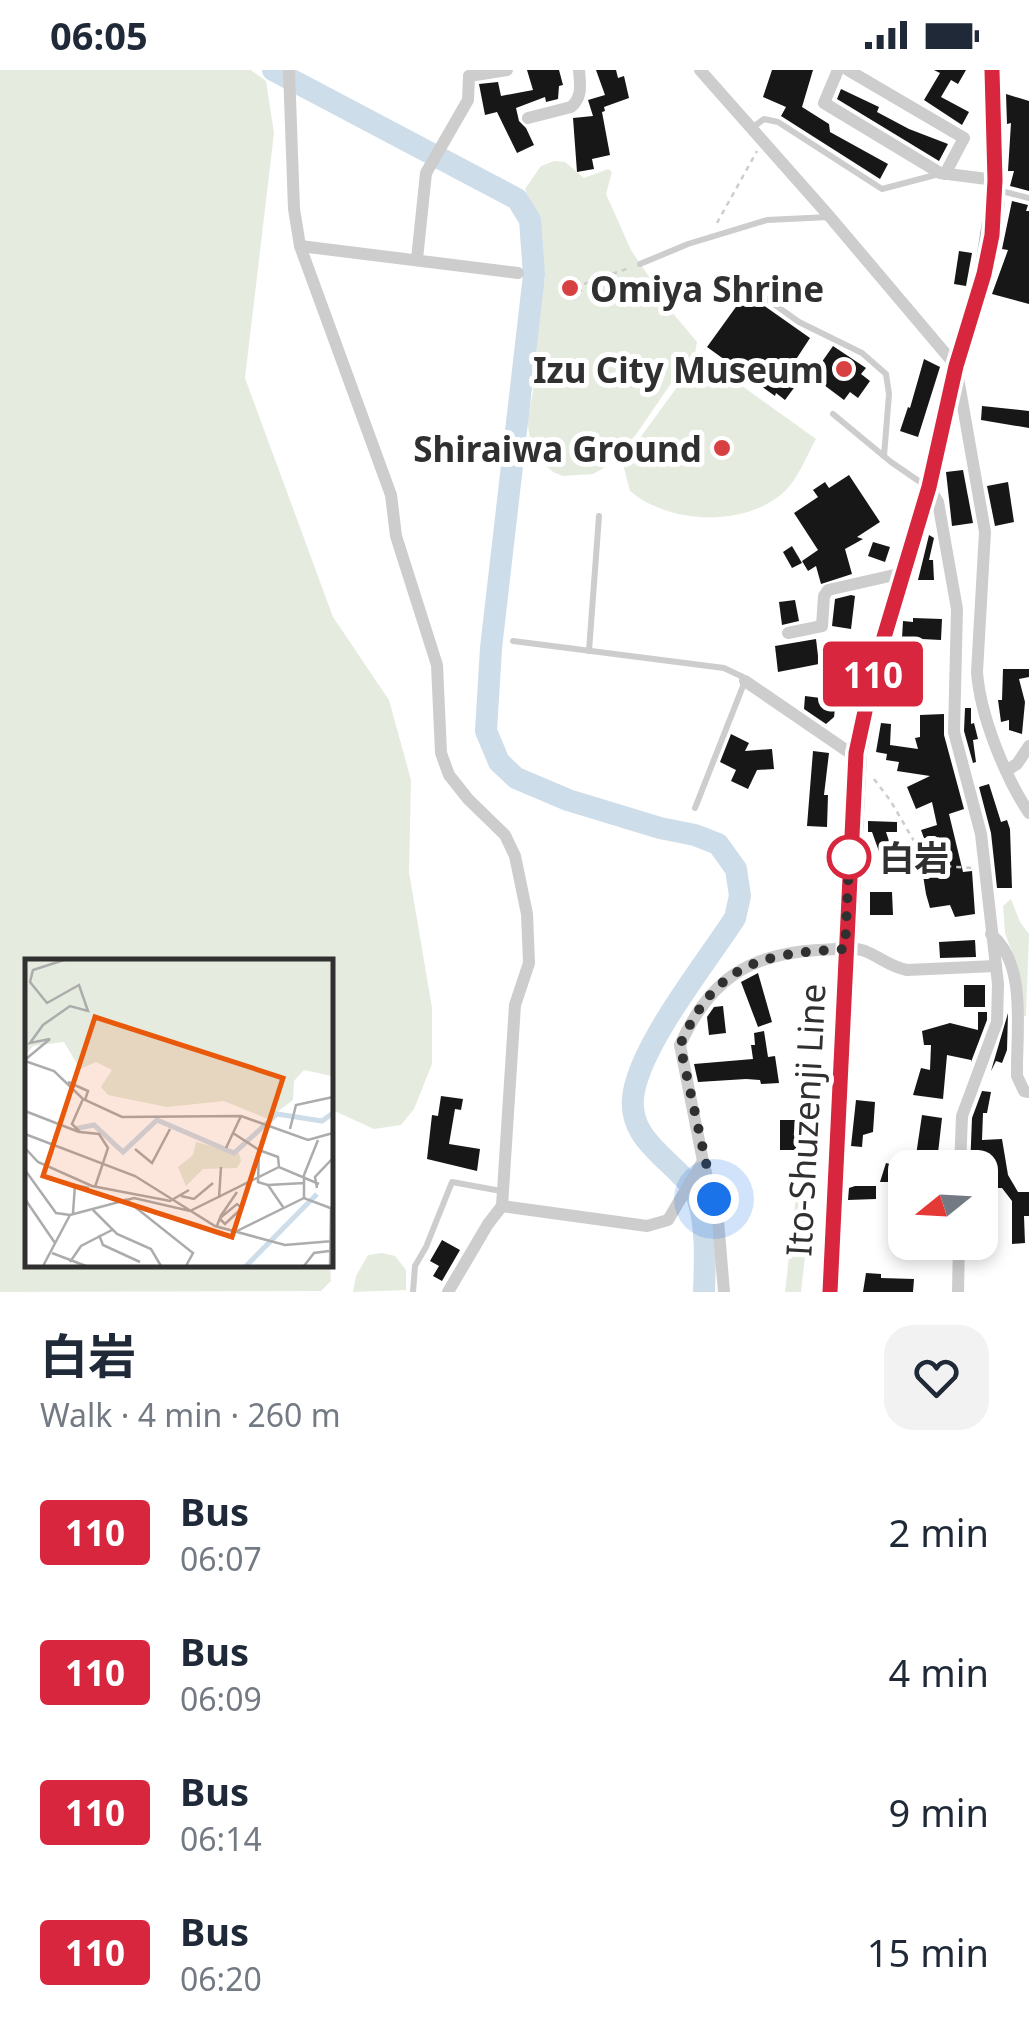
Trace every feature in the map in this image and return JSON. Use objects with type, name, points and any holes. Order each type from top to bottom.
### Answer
[{"type":"main road","name":"Ito-Shuzenji Line","points":[[830,1292],[856,760],[873,674],[929,487],[956,366],[992,235],[992,70]]},
{"type":"street","points":[[289,70],[294,209],[300,246],[390,494],[396,536],[436,666],[441,753],[450,775],[468,800],[505,835],[518,871],[530,941],[529,962],[515,1005],[502,1206],[448,1292]]},
{"type":"street","points":[[417,259],[428,168],[468,100],[468,73],[507,70]]},
{"type":"street","points":[[528,118],[577,102],[579,70]]},
{"type":"street","points":[[700,70],[956,366],[985,532],[978,683],[986,715],[1029,813]]},
{"type":"street","points":[[838,70],[824,103],[942,174],[995,185]]},
{"type":"street","points":[[848,70],[964,138],[942,174]]},
{"type":"street","points":[[300,246],[518,274]]},
{"type":"street","points":[[929,487],[938,502],[957,609],[954,732],[981,834],[996,966],[998,1022],[962,1116],[961,1150]]},
{"type":"street","points":[[788,633],[822,626],[828,590],[903,573]]},
{"type":"street","points":[[744,681],[856,760]]},
{"type":"street","points":[[1008,770],[1029,746]]},
{"type":"street","points":[[991,934],[1004,945],[1014,970],[1017,1076],[1024,1091],[1029,1092]]},
{"type":"street","points":[[724,1292],[718,1220],[702,1164],[680,1045],[716,987],[744,967],[776,956],[845,949],[863,950],[894,968],[907,970],[996,966]]},
{"type":"street","points":[[502,1206],[646,1226],[668,1220],[702,1164]]},
{"type":"street","points":[[958,1292],[959,1260]]},
{"type":"lane","points":[[751,128],[764,119],[778,122],[882,189],[942,174]]},
{"type":"lane","points":[[995,185],[1029,198]]},
{"type":"lane","points":[[640,264],[717,234],[768,220],[830,217]]},
{"type":"lane","points":[[747,285],[799,322],[862,353],[886,374],[890,394],[884,456]]},
{"type":"lane","points":[[833,414],[929,487]]},
{"type":"lane","points":[[589,651],[599,516]]},
{"type":"lane","points":[[513,641],[737,672],[744,681],[696,808]]},
{"type":"lane","points":[[413,1292],[415,1266],[452,1182],[504,1191]]},
{"type":"path","points":[[717,234],[718,218],[763,142]]},
{"type":"path","points":[[584,284],[629,268]]},
{"type":"path","points":[[856,760],[890,800],[928,866],[984,867]]},
{"type":"shaded area","points":[[0,70],[251,70],[266,81],[274,133],[245,378],[333,617],[389,700],[411,780],[409,872],[432,1008],[432,1064],[414,1109],[401,1125],[374,1129],[332,1110],[332,959],[25,959],[25,1267],[330,1267],[331,1281],[321,1291],[0,1292]]},
{"type":"shaded area","points":[[565,162],[584,178],[608,169],[612,172],[606,194],[631,250],[697,342],[695,353],[635,436],[593,474],[563,476],[553,472],[538,459],[527,421],[533,392],[534,322],[545,278],[539,226],[525,189],[541,166]]},
{"type":"shaded area","name":"Shiraiwa Ground","points":[[710,363],[816,439],[784,492],[749,512],[728,516],[685,515],[646,502],[630,491],[624,468],[626,457],[691,368]]},
{"type":"shaded area","points":[[1011,899],[1029,934],[1026,1016],[1019,972],[1005,933],[1003,906]]},
{"type":"shaded area","points":[[801,1161],[806,1162],[813,1184],[801,1292],[785,1292],[795,1204],[794,1168]]},
{"type":"shaded area","points":[[368,1255],[395,1256],[406,1270],[406,1290],[353,1292],[356,1276]]},
{"type":"building","points":[[527,70],[559,70],[563,85],[559,86],[558,99],[546,102],[545,97],[516,108],[534,145],[517,153],[497,112],[485,115],[479,84],[498,82],[501,96],[533,90]]},
{"type":"building","points":[[596,70],[616,70],[618,78],[624,76],[629,98],[604,107],[602,112],[610,155],[592,159],[594,169],[577,172],[573,118],[593,116],[588,100],[605,95]]},
{"type":"building","points":[[772,70],[813,70],[802,107],[829,124],[830,132],[888,164],[880,179],[781,116],[786,107],[763,97]]},
{"type":"building","points":[[934,70],[966,70],[958,84],[951,80],[941,97],[969,112],[962,125],[924,100],[940,73]]},
{"type":"building","points":[[841,89],[879,107],[877,112],[909,129],[948,144],[939,161],[837,99]]},
{"type":"building","points":[[1006,94],[1029,101],[1029,191],[1010,186],[1014,171],[1008,171],[1011,123],[1007,124]]},
{"type":"building","points":[[1012,201],[1028,205],[1029,211],[1029,304],[992,294],[1008,250],[1002,249]]},
{"type":"building","points":[[959,251],[972,253],[966,286],[954,284]]},
{"type":"building","points":[[578,279],[582,291],[565,296],[562,284]]},
{"type":"building","points":[[746,293],[810,338],[793,364],[805,373],[785,400],[707,347]]},
{"type":"building","points":[[833,346],[866,368],[861,374],[870,381],[858,398],[850,392],[844,400],[812,376]]},
{"type":"building","points":[[924,359],[940,367],[918,437],[900,431]]},
{"type":"building","points":[[982,406],[1029,411],[1029,428],[981,420]]},
{"type":"building","points":[[963,470],[973,523],[952,526],[946,472]]},
{"type":"building","points":[[849,475],[880,522],[857,537],[863,539],[845,549],[852,574],[821,584],[816,566],[808,571],[802,561],[818,550],[794,513],[818,497],[813,490],[825,482],[829,488]]},
{"type":"building","points":[[1008,482],[1014,522],[995,526],[987,486]]},
{"type":"building","points":[[929,535],[934,538],[929,560],[933,560],[934,580],[918,580]]},
{"type":"building","points":[[873,542],[890,547],[885,562],[868,556]]},
{"type":"building","points":[[792,546],[802,563],[792,568],[783,552]]},
{"type":"building","points":[[855,596],[851,629],[832,626],[835,599]]},
{"type":"building","points":[[795,600],[799,621],[782,625],[779,602]]},
{"type":"building","points":[[913,618],[942,619],[941,640],[902,638],[903,621],[913,622]]},
{"type":"building","points":[[816,639],[819,664],[778,672],[775,646]]},
{"type":"building","points":[[1003,669],[1029,669],[1029,677],[1019,679],[1025,702],[1022,734],[1009,730],[1009,720],[1001,722],[998,700],[1002,700]]},
{"type":"building","points":[[847,681],[850,697],[831,697],[830,682]]},
{"type":"building","points":[[805,696],[836,700],[834,717],[826,724],[804,709]]},
{"type":"building","points":[[965,708],[971,708],[971,724],[974,723],[978,739],[973,740],[973,763],[964,731]]},
{"type":"building","points":[[944,714],[944,735],[964,809],[949,814],[963,872],[972,871],[975,914],[955,917],[950,905],[930,908],[923,875],[947,872],[939,837],[925,841],[921,830],[937,825],[932,802],[916,809],[907,787],[930,776],[897,771],[899,762],[886,760],[887,754],[876,752],[881,723],[891,724],[890,745],[918,749],[915,738],[920,737],[920,715]]},
{"type":"building","points":[[731,734],[749,743],[745,751],[772,749],[774,769],[757,770],[748,789],[731,781],[736,770],[720,762]]},
{"type":"building","points":[[813,751],[829,753],[824,795],[828,795],[827,827],[807,826]]},
{"type":"building","points":[[989,784],[1001,822],[1007,820],[1010,829],[1012,888],[997,888],[991,833],[979,787]]},
{"type":"building","points":[[868,821],[897,822],[897,832],[886,832],[893,853],[881,857],[872,832],[868,832]]},
{"type":"building","points":[[870,892],[892,892],[893,915],[870,915]]},
{"type":"building","points":[[975,940],[976,957],[940,958],[939,942]]},
{"type":"building","points":[[758,973],[772,1022],[758,1027],[741,982]]},
{"type":"building","points":[[964,985],[985,985],[985,1007],[964,1007]]},
{"type":"building","points":[[723,1006],[726,1033],[709,1035],[707,1017],[714,1007]]},
{"type":"building","points":[[978,1012],[987,1012],[987,1020],[971,1062],[947,1055],[943,1099],[913,1095],[921,1068],[930,1070],[931,1045],[924,1045],[922,1031],[950,1023],[978,1030]]},
{"type":"building","points":[[1008,1013],[1007,1050],[1002,1063],[996,1061],[991,1071]]},
{"type":"building","points":[[764,1031],[768,1057],[775,1056],[779,1083],[761,1084],[760,1080],[746,1079],[698,1082],[694,1064],[753,1059],[754,1033]]},
{"type":"building","points":[[982,1091],[991,1092],[987,1113],[983,1113],[982,1140],[1002,1139],[1008,1175],[1018,1192],[1029,1192],[1029,1216],[1024,1216],[1025,1243],[1012,1244],[1012,1201],[998,1188],[998,1150],[971,1150],[972,1118]]},
{"type":"building","points":[[441,1096],[463,1099],[461,1110],[455,1109],[449,1144],[480,1149],[477,1171],[427,1159],[432,1115],[438,1116]]},
{"type":"building","points":[[856,1100],[875,1102],[873,1132],[863,1135],[862,1147],[851,1146]]},
{"type":"building","points":[[922,1115],[942,1118],[938,1150],[917,1150]]},
{"type":"building","points":[[780,1120],[797,1120],[796,1150],[780,1150]]},
{"type":"building","points":[[886,1163],[888,1164],[888,1182],[880,1182]]},
{"type":"building","points":[[876,1186],[876,1199],[848,1200],[849,1188]]},
{"type":"building","points":[[442,1240],[460,1250],[442,1281],[433,1276],[439,1266],[430,1261]]},
{"type":"building","points":[[866,1273],[881,1274],[881,1278],[914,1279],[913,1292],[863,1292]]},
{"type":"waterway","points":[[273,70],[517,199],[530,220],[534,275],[491,648],[486,731],[499,762],[516,778],[568,800],[718,844],[736,869],[740,896],[735,918],[677,1002],[650,1049],[634,1091],[633,1110],[638,1126],[698,1200],[704,1234],[704,1292]]},
{"type":"bus line","name":"110","points":[[830,1292],[856,753],[873,674],[929,487],[956,366],[992,235],[992,70]]},
{"type":"place","name":"Omiya Shrine","points":[[570,288]]},
{"type":"place","name":"Izu City Museum","points":[[844,369]]},
{"type":"place","name":"Shiraiwa Ground","points":[[722,448]]},
{"type":"place","name":"白岩","points":[[849,857]]},
{"type":"route","points":[[714,1199],[680,1045],[716,987],[734,972],[776,956],[845,949],[850,841],[849,857]]}]
